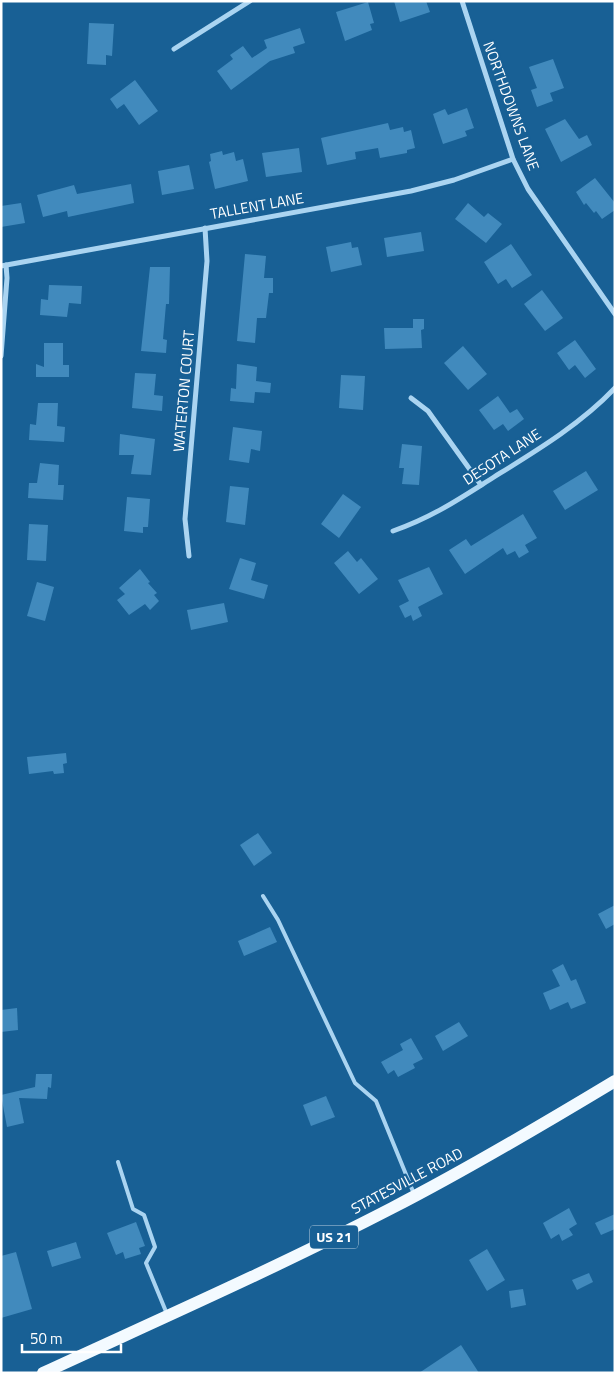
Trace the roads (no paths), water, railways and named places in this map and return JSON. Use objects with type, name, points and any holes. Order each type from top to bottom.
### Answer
[{"type":"main road","name":"STATESVILLE ROAD","points":[[44,1373],[243,1281],[415,1196],[534,1130],[615,1081]]},
{"type":"street","points":[[174,49],[250,1]]},
{"type":"street","name":"NORTHDOWNS LANE","points":[[462,1],[514,159],[528,189],[615,314]]},
{"type":"street","name":"TALLENT LANE","points":[[4,265],[411,191],[454,180],[514,159]]},
{"type":"street","name":"WATERTON COURT","points":[[189,556],[185,519],[207,261],[205,228]]},
{"type":"street","points":[[1,356],[7,278],[4,265]]},
{"type":"street","name":"DESOTA LANE","points":[[393,531],[424,520],[481,485],[584,416],[615,388]]},
{"type":"street","points":[[410,398],[428,411],[481,485]]},
{"type":"lane","points":[[263,896],[278,920],[354,1083],[376,1101],[415,1196]]},
{"type":"lane","points":[[118,1162],[133,1209],[144,1215],[155,1247],[146,1263],[168,1316]]}]
